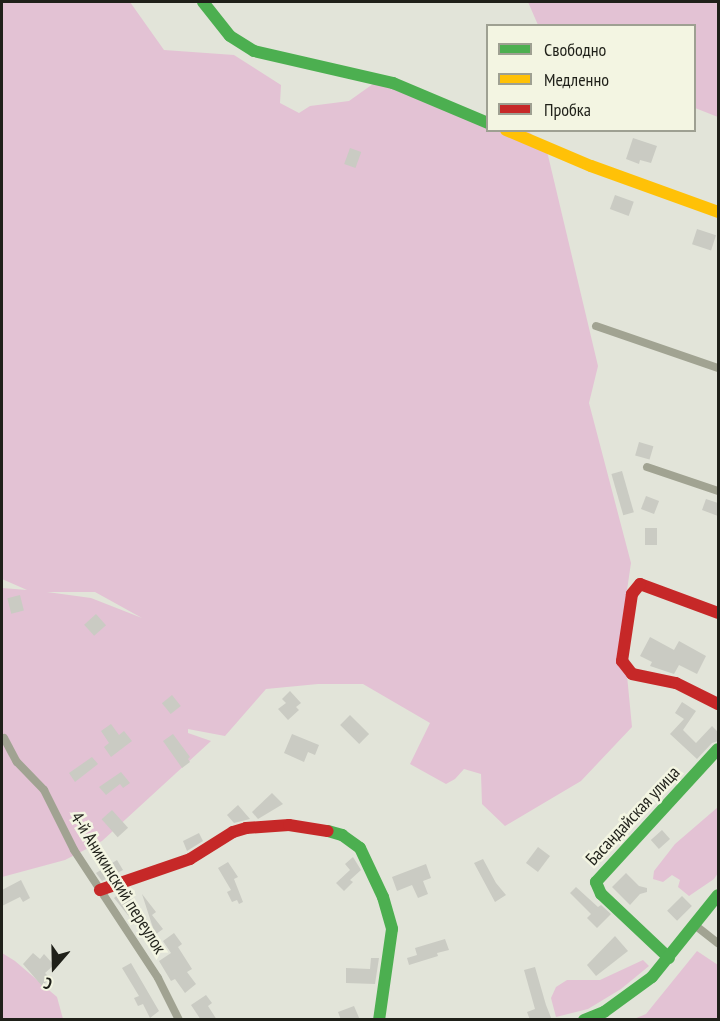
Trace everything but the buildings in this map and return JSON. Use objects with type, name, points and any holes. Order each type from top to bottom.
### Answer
[{"type":"street","points":[[202,2],[230,36],[254,51],[393,83],[486,122]]},
{"type":"street","points":[[511,132],[591,166],[718,212]]},
{"type":"street","points":[[596,326],[718,368]]},
{"type":"street","points":[[647,467],[718,491]]},
{"type":"street","points":[[718,614],[640,585],[632,594],[622,662],[632,674],[676,683],[718,704]]},
{"type":"street","name":"4-й Аникинский переулок","points":[[4,738],[17,762],[44,790],[74,850],[158,978],[179,1020]]},
{"type":"street","name":"Басандайская улица","points":[[669,958],[646,939],[601,894],[596,882],[598,877],[718,749]]},
{"type":"street","points":[[100,890],[190,859],[233,832],[246,828],[289,825],[321,829],[342,835],[360,848],[383,897],[392,929],[379,1020]]},
{"type":"street","points":[[584,1020],[603,1012],[652,977],[696,926],[718,895]]},
{"type":"street","points":[[696,926],[718,943]]},
{"type":"shaded area","points":[[2,2],[130,2],[164,50],[234,55],[281,85],[280,103],[299,113],[310,106],[349,101],[380,79],[486,117],[486,132],[529,132],[546,147],[598,366],[589,403],[631,563],[622,624],[632,727],[581,781],[505,826],[482,804],[481,774],[464,769],[455,779],[446,784],[410,764],[430,723],[363,684],[318,684],[266,689],[225,736],[188,729],[188,733],[211,741],[102,841],[65,860],[2,877],[2,588],[27,590],[2,579]],"holes":[[[47,592],[95,592],[142,618],[91,598]]]},
{"type":"shaded area","points":[[528,2],[718,2],[718,117],[696,108],[696,24],[538,24]]},
{"type":"shaded area","points":[[718,807],[718,873],[714,879],[689,896],[678,887],[680,880],[672,875],[663,882],[653,879],[654,871],[675,844]]},
{"type":"shaded area","points":[[697,951],[718,965],[718,1019],[634,1019],[646,1014]]},
{"type":"shaded area","points":[[2,953],[15,961],[57,997],[63,1019],[2,1019]]},
{"type":"shaded area","points":[[643,960],[649,966],[621,989],[588,1009],[556,1017],[551,998],[556,987],[567,980],[600,980]]},
{"type":"traffic: fast","points":[[203,2],[230,36],[254,51],[393,83],[486,122]]},
{"type":"traffic: fast","points":[[669,958],[601,894],[596,882],[718,749]]},
{"type":"traffic: fast","points":[[328,831],[342,835],[360,848],[383,897],[392,929],[379,1020]]},
{"type":"traffic: fast","points":[[584,1020],[604,1012],[652,977],[718,895]]},
{"type":"traffic: slow","points":[[511,132],[591,166],[718,212]]},
{"type":"traffic: jam","points":[[718,613],[640,584],[632,594],[622,661],[632,674],[676,683],[718,704]]},
{"type":"traffic: jam","points":[[100,890],[190,859],[233,832],[246,828],[289,825],[328,831]]}]
